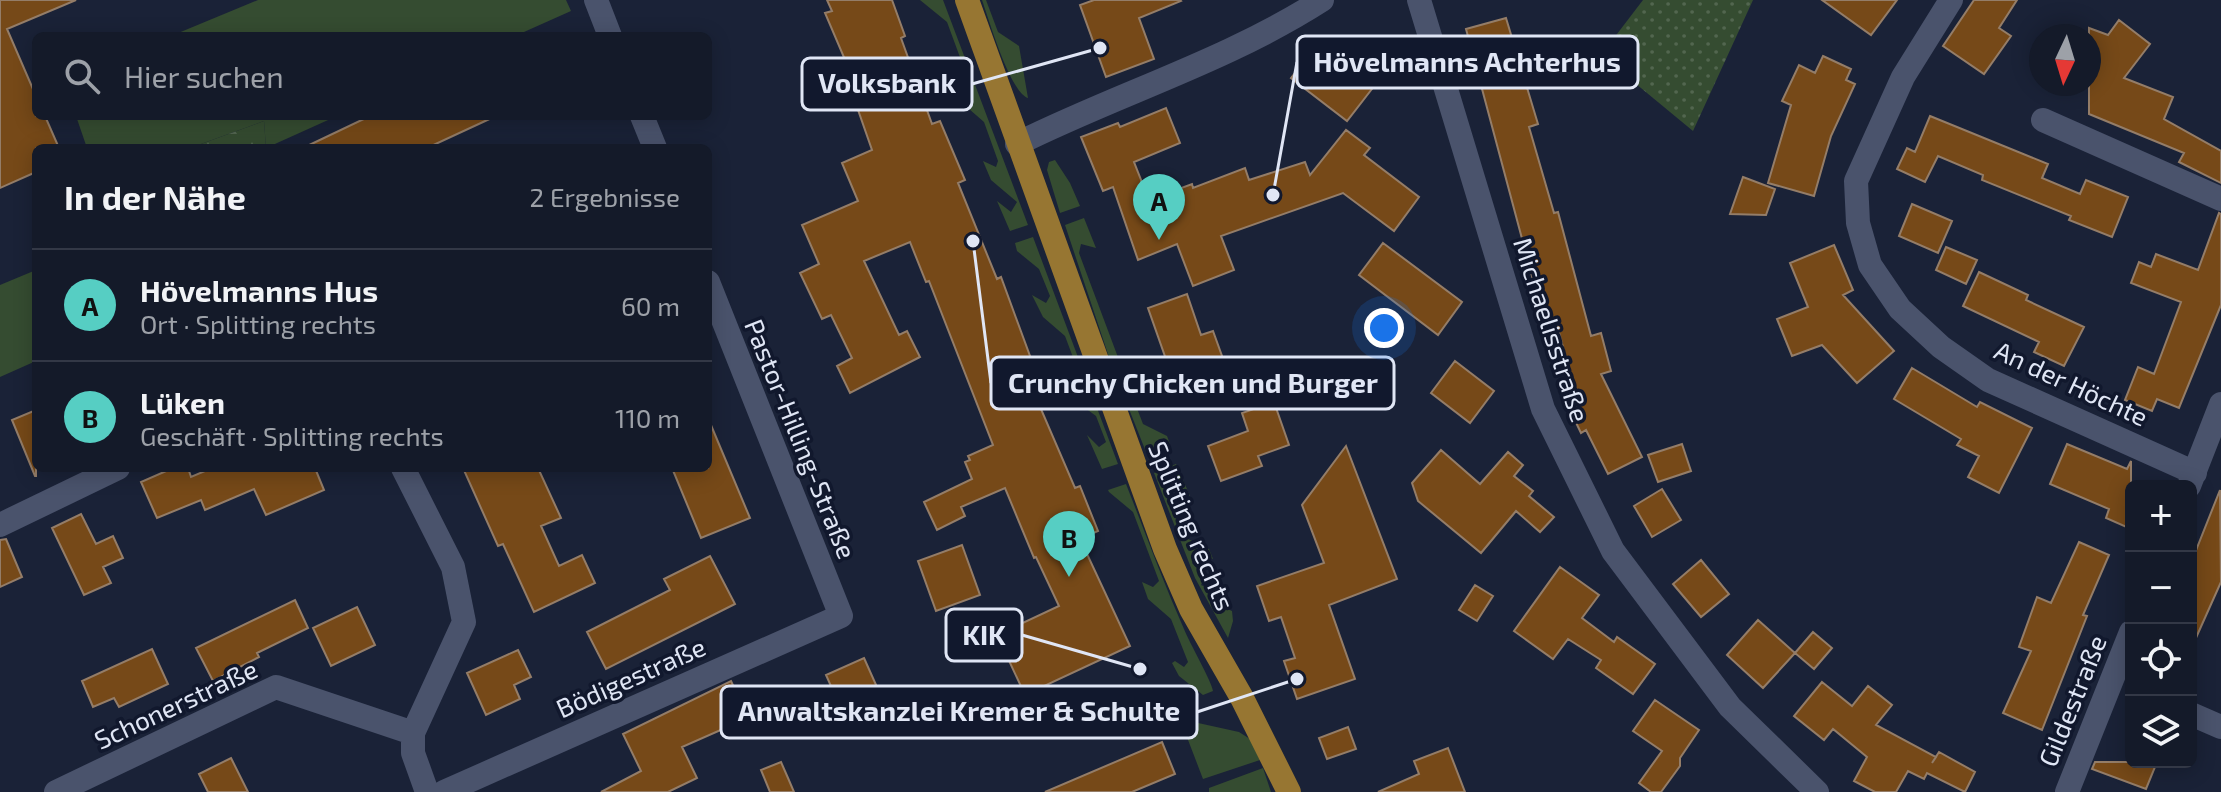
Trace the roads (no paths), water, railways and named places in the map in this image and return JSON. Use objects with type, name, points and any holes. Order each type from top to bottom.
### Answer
[{"type":"main road","name":"Splitting rechts","points":[[967,7],[1165,549],[1191,609],[1242,698],[1289,792]]},
{"type":"street","points":[[596,0],[608,32]]},
{"type":"street","points":[[1017,144],[1054,125],[1194,67],[1322,0]]},
{"type":"street","name":"Michaelisstraße","points":[[1419,0],[1543,409],[1613,551],[1730,707],[1817,792]]},
{"type":"street","name":"An der Höchte","points":[[1951,0],[1903,77],[1856,181],[1858,223],[1870,265],[1900,309],[1941,347],[1988,380],[2192,479]]},
{"type":"street","points":[[644,120],[653,144]]},
{"type":"street","points":[[2043,120],[2221,199]]},
{"type":"street","name":"Pastor-Hilling-Straße","points":[[712,292],[841,616]]},
{"type":"street","points":[[2192,479],[2221,404]]},
{"type":"street","points":[[0,525],[110,472]]},
{"type":"street","points":[[405,472],[453,567],[464,622],[413,733],[413,753],[427,792]]},
{"type":"street","name":"Bödigestraße","points":[[444,792],[841,616]]},
{"type":"street","name":"Gildestraße","points":[[2067,792],[2125,647]]},
{"type":"street","name":"Schonerstraße","points":[[56,792],[276,687],[413,733]]},
{"type":"street","points":[[2197,717],[2221,727]]},
{"type":"place","name":"Volksbank","points":[[1100,48]]},
{"type":"place","name":"Hövelmanns Achterhus","points":[[1273,195]]},
{"type":"place","name":"Hövelmanns Hus","points":[[1159,240]]},
{"type":"place","name":"Crunchy Chicken und Burger","points":[[973,241]]},
{"type":"place","name":"Lüken","points":[[1069,577]]},
{"type":"place","name":"KIK","points":[[1140,669]]},
{"type":"place","name":"Anwaltskanzlei Kremer & Schulte","points":[[1297,679]]}]
